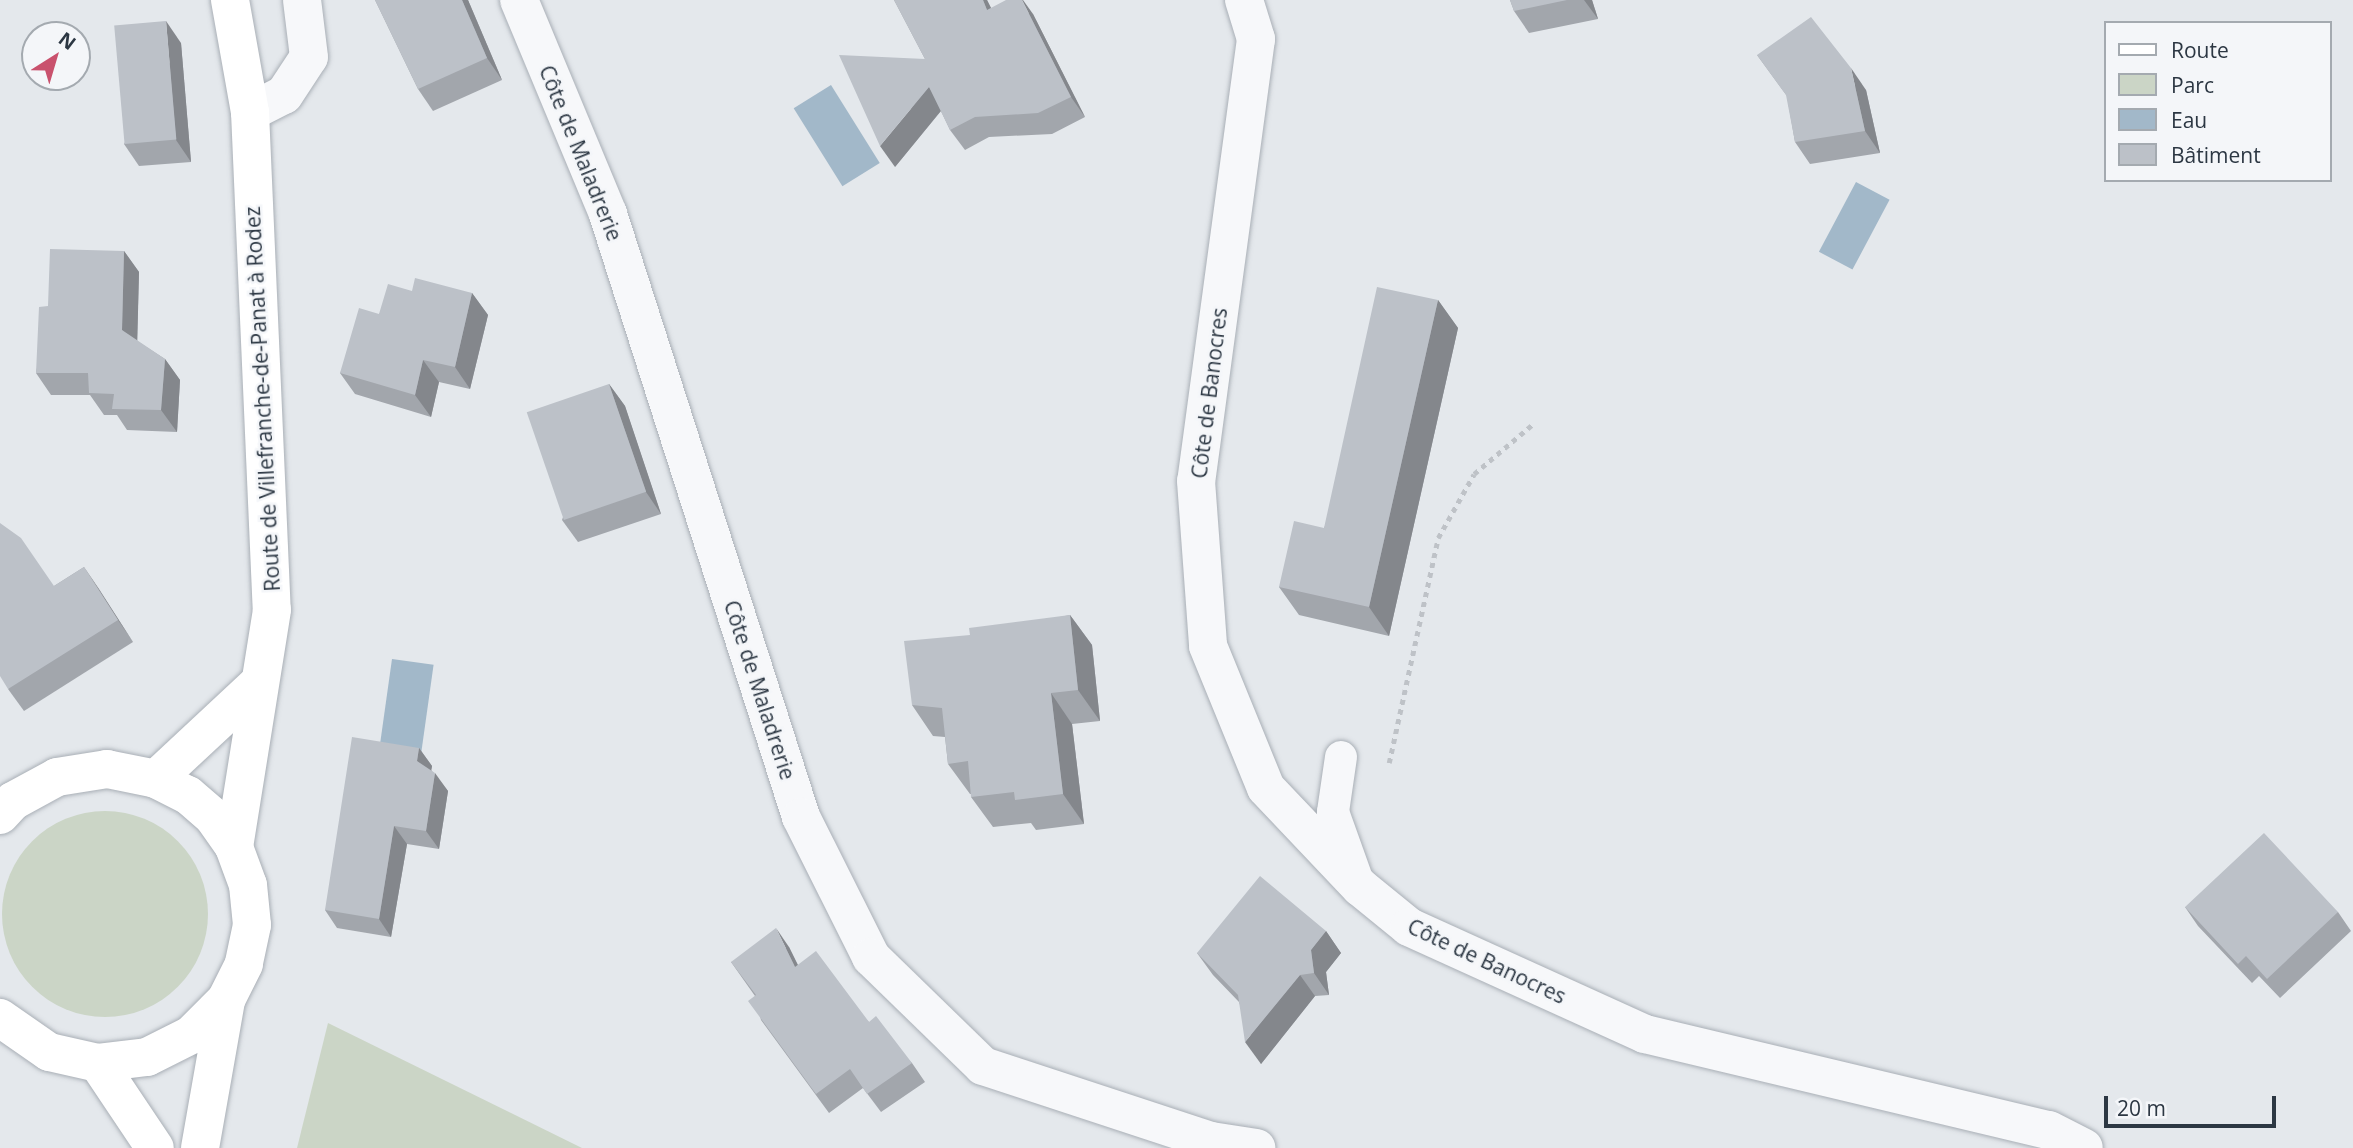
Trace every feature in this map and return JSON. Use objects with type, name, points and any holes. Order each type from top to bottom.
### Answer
[{"type":"main road","name":"Route de Villefranche-de-Panat à Rodez","points":[[230,0],[250,112],[272,610],[258,684],[234,847]]},
{"type":"main road","points":[[156,779],[258,684]]},
{"type":"main road","points":[[0,816],[13,801],[57,777],[107,769],[156,779],[188,795],[214,818],[234,847],[248,885],[252,925],[244,964],[226,1000],[200,1148]]},
{"type":"main road","points":[[2,1024],[49,1052],[98,1063],[147,1057],[191,1035],[226,1000]]},
{"type":"main road","points":[[98,1063],[155,1148]]},
{"type":"street","points":[[250,112],[284,95],[309,57],[302,0]]},
{"type":"street","name":"Côte de Maladrerie","points":[[519,0],[608,214],[801,817],[871,957],[983,1066],[1212,1141],[1256,1148]]},
{"type":"street","name":"Côte de Banocres","points":[[1244,0],[1256,39],[1196,481],[1208,646],[1266,788],[1360,887],[1409,927],[1646,1034],[2049,1130],[2084,1148]]},
{"type":"lane","points":[[1341,757],[1333,812],[1360,887]]},
{"type":"path","points":[[1388,768],[1438,538],[1474,474],[1533,424]]},
{"type":"green space","points":[[105,811],[144,819],[162,828],[178,841],[191,857],[200,875],[208,914],[200,953],[191,971],[178,987],[162,1000],[144,1009],[105,1017],[66,1009],[48,1000],[32,987],[19,971],[10,953],[2,914],[10,875],[19,857],[32,841],[48,828],[66,819]]},
{"type":"green space","points":[[328,1023],[582,1148],[297,1148]]},
{"type":"water","points":[[831,85],[880,163],[842,186],[794,108]]},
{"type":"water","points":[[1856,182],[1890,200],[1852,270],[1819,252]]},
{"type":"water","points":[[392,659],[434,665],[421,756],[379,750]]},
{"type":"building","points":[[375,0],[462,0],[487,58],[418,89]]},
{"type":"building","points":[[894,0],[983,0],[987,10],[1006,0],[1022,0],[1071,97],[1038,113],[975,117],[950,130],[929,87],[880,146],[839,55],[925,59]]},
{"type":"building","points":[[1510,0],[1567,0],[1514,11]]},
{"type":"building","points":[[1811,17],[1851,68],[1865,131],[1795,142],[1786,95],[1757,55]]},
{"type":"building","points":[[166,21],[176,140],[125,144],[114,26]]},
{"type":"building","points":[[50,249],[124,251],[122,330],[165,359],[161,410],[112,409],[114,394],[89,393],[88,373],[36,373],[39,307],[48,306]]},
{"type":"building","points":[[415,278],[472,293],[455,367],[423,360],[415,395],[340,373],[359,308],[379,314],[388,284],[412,291]]},
{"type":"building","points":[[1377,287],[1438,300],[1369,607],[1279,587],[1294,521],[1324,528]]},
{"type":"building","points":[[609,384],[646,492],[564,520],[527,412]]},
{"type":"building","points":[[0,523],[21,538],[54,586],[84,567],[118,620],[8,689],[0,676]]},
{"type":"building","points":[[1070,615],[1078,690],[1051,693],[1063,794],[1015,800],[1014,792],[971,797],[968,761],[948,764],[942,708],[912,705],[904,641],[970,635],[969,628]]},
{"type":"building","points":[[352,737],[419,748],[417,761],[435,773],[426,831],[394,826],[379,919],[325,910]]},
{"type":"building","points":[[2264,833],[2338,912],[2267,979],[2246,956],[2238,964],[2185,907]]},
{"type":"building","points":[[1260,876],[1326,931],[1311,950],[1314,973],[1300,975],[1245,1042],[1238,995],[1197,953]]},
{"type":"building","points":[[776,928],[795,967],[816,951],[869,1022],[876,1016],[912,1063],[867,1094],[850,1069],[816,1094],[748,1001],[756,995],[731,962]]}]
